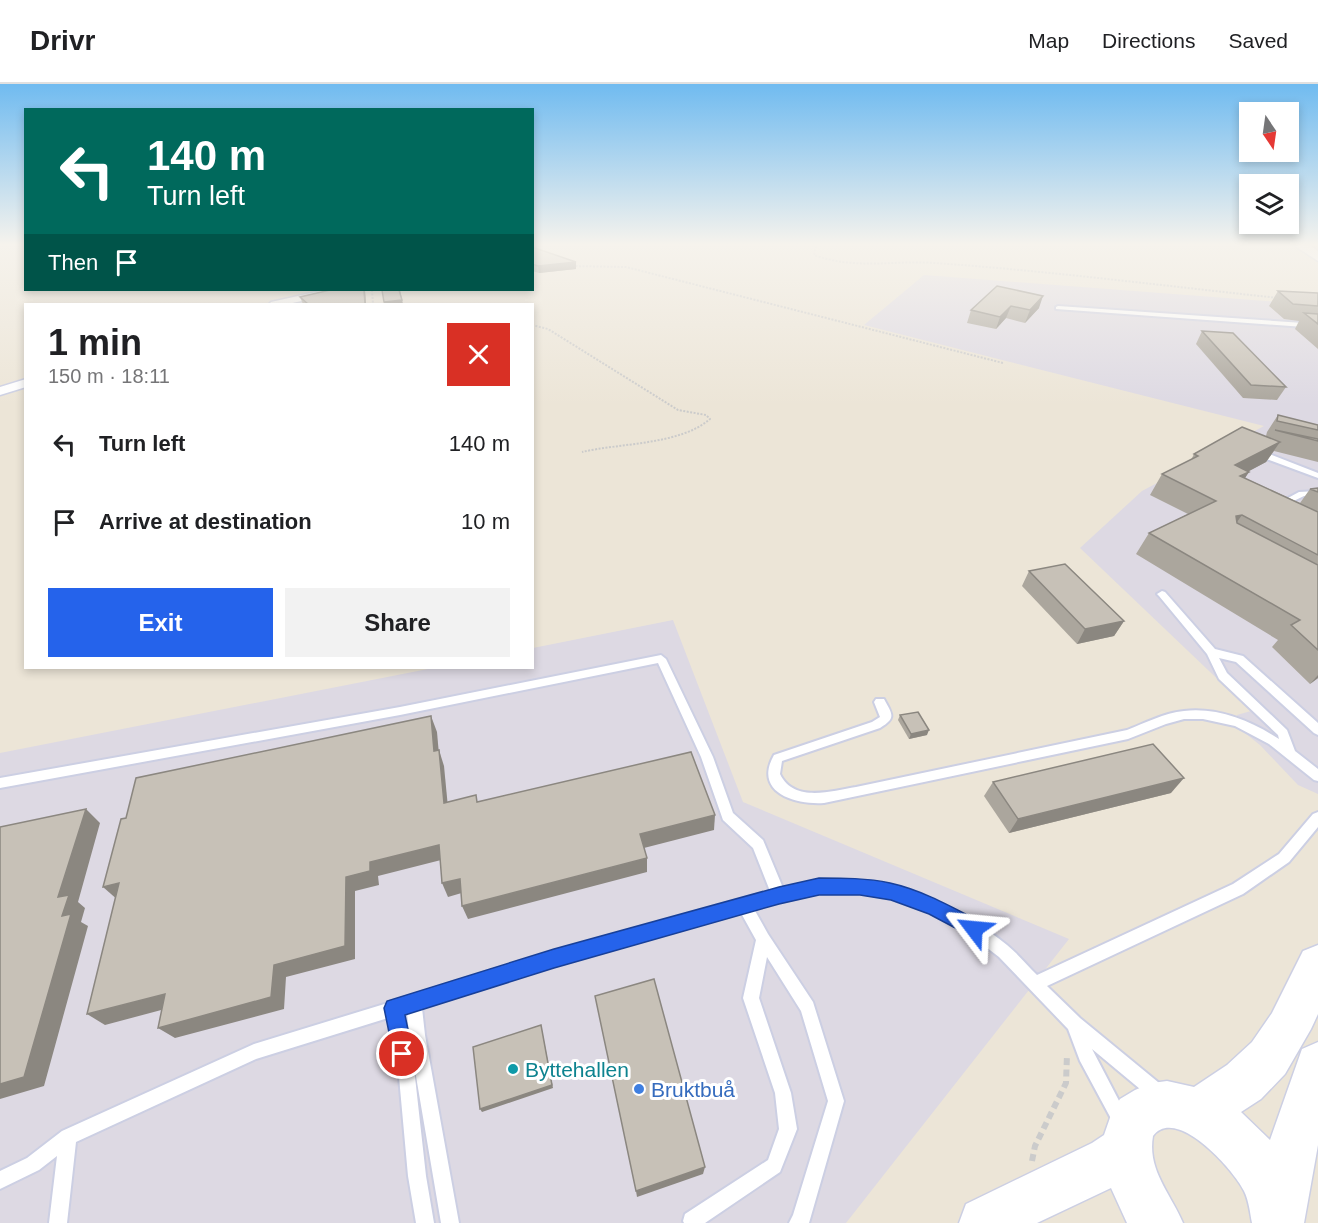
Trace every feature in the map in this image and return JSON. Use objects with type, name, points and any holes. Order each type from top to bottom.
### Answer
[{"type":"main road","points":[[986,1223],[1006,1210],[1088,1174],[1127,1142],[1137,1118],[1152,1108],[1184,1108],[1245,1082],[1265,1064],[1283,1038],[1318,966]]},
{"type":"main road","points":[[1278,1223],[1293,1146],[1318,1065]]},
{"type":"main road","points":[[1184,1108],[1220,1125],[1242,1145],[1261,1170],[1273,1196],[1278,1223]]},
{"type":"main road","points":[[1127,1142],[1131,1177],[1145,1208],[1157,1223]]},
{"type":"street","points":[[280,303],[297,299]]},
{"type":"street","points":[[0,391],[24,384]]},
{"type":"lane","points":[[1058,308],[1318,326]]},
{"type":"lane","points":[[1252,444],[1246,448],[1318,476]]},
{"type":"lane","points":[[1273,508],[1302,494],[1318,493]]},
{"type":"lane","points":[[1162,594],[1211,652],[1223,676],[1283,733],[1291,752]]},
{"type":"lane","points":[[1211,652],[1239,659],[1318,730]]},
{"type":"lane","points":[[0,783],[400,711],[661,659],[707,758],[728,816],[758,844],[779,895]]},
{"type":"lane","points":[[880,702],[886,719],[876,725],[778,758],[773,766],[780,786],[789,794],[799,798],[820,798],[856,792],[1128,734],[1164,720],[1197,714],[1239,724],[1266,734],[1318,776]]},
{"type":"lane","points":[[1036,983],[1238,889],[1284,858],[1318,818]]},
{"type":"lane","points":[[0,1180],[33,1164],[68,1137],[254,1052],[554,958],[779,895],[819,887],[860,887],[891,892],[935,907],[974,929],[1004,952],[1074,1024],[1184,1108]]},
{"type":"lane","points":[[744,905],[763,939],[808,1008],[836,1101],[801,1220],[798,1223]]},
{"type":"lane","points":[[692,1222],[774,1166],[788,1129],[783,1094],[751,999],[763,939]]},
{"type":"lane","points":[[414,1002],[417,1035],[450,1223]]},
{"type":"lane","points":[[394,1008],[407,1077],[417,1176],[425,1223]]},
{"type":"lane","points":[[1074,1024],[1127,1142]]},
{"type":"lane","points":[[58,1223],[68,1137]]},
{"type":"path","points":[[752,299],[1003,363]]},
{"type":"path","points":[[534,326],[548,329],[678,410],[706,415],[710,419],[706,425],[685,433],[582,452]]},
{"type":"path","points":[[1042,1194],[1032,1158],[1035,1146],[1066,1083],[1065,1061],[1074,1024]]},
{"type":"shaded area","points":[[895,299],[1241,299],[1318,305],[1318,794],[1298,785],[1260,745],[1241,730],[1237,715],[1251,711],[1080,548],[1142,491],[1264,426],[864,325]]},
{"type":"shaded area","points":[[673,620],[743,802],[1069,939],[846,1223],[0,1223],[0,753],[428,669],[534,669],[534,648]]},
{"type":"building","points":[[302,299],[365,299],[365,303],[307,303]]},
{"type":"building","points":[[384,299],[402,300],[384,302]]},
{"type":"building","points":[[983,299],[1040,299],[1030,310],[1011,306],[1000,317],[971,310]]},
{"type":"building","points":[[1287,299],[1318,299],[1318,306],[1293,304]]},
{"type":"building","points":[[1304,313],[1318,314],[1318,324]]},
{"type":"building","points":[[1202,331],[1233,333],[1286,387],[1251,385]]},
{"type":"building","points":[[1278,415],[1318,425],[1318,430],[1277,421]]},
{"type":"building","points":[[1242,427],[1280,442],[1235,465],[1249,472],[1240,476],[1318,512],[1318,555],[1242,515],[1236,516],[1237,523],[1318,565],[1318,650],[1291,625],[1300,620],[1149,533],[1216,501],[1162,474],[1198,456],[1194,454]]},
{"type":"building","points":[[1275,430],[1318,439],[1318,441]]},
{"type":"building","points":[[1065,564],[1124,621],[1085,629],[1029,571]]},
{"type":"building","points":[[918,712],[929,730],[911,734],[900,715]]},
{"type":"building","points":[[431,716],[434,751],[439,750],[444,803],[476,795],[477,802],[691,752],[715,815],[640,834],[647,858],[462,906],[460,879],[442,883],[439,845],[370,862],[370,871],[346,877],[345,946],[274,965],[271,997],[158,1028],[165,994],[87,1014],[119,883],[103,887],[121,819],[126,818],[136,778]]},
{"type":"building","points":[[1153,744],[1184,778],[1018,819],[993,782]]},
{"type":"building","points":[[86,809],[58,897],[69,895],[62,916],[71,914],[24,1077],[0,1084],[0,827]]},
{"type":"building","points":[[654,979],[705,1167],[636,1191],[595,996]]},
{"type":"building","name":"Byttehallen","points":[[541,1025],[552,1085],[480,1109],[473,1047]]},
{"type":"place","name":"Byttehallen","points":[[513,1069]]},
{"type":"place","name":"Bruktbuå","points":[[639,1089]]},
{"type":"route","points":[[402,1054],[394,1008],[554,958],[779,895],[819,887],[860,887],[891,892],[935,907],[974,929]]}]
